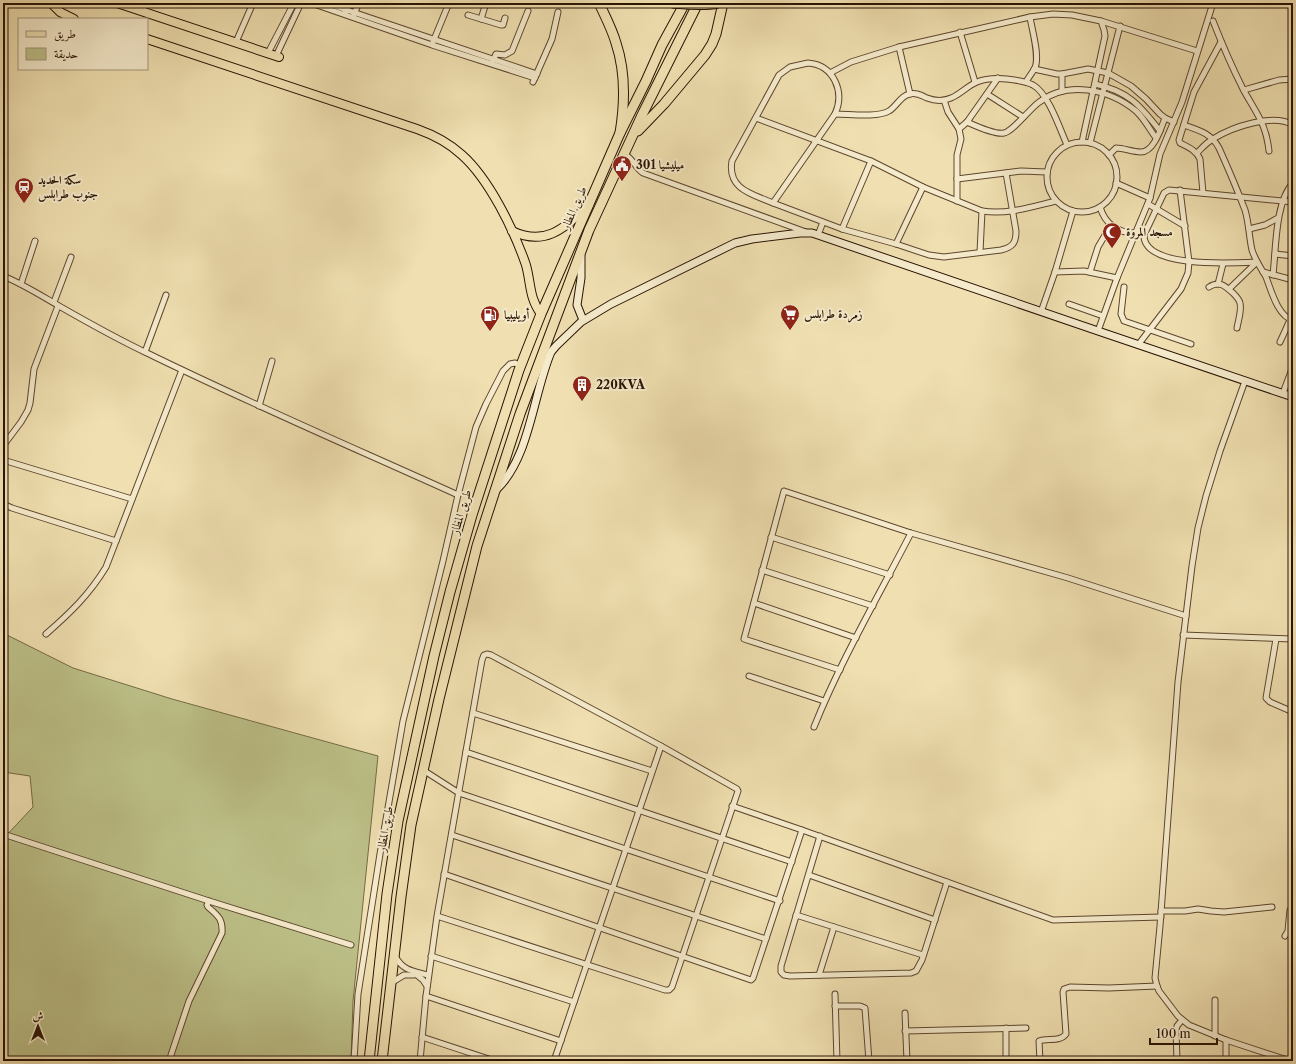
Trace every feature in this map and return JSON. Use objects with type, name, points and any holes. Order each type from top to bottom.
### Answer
[{"type":"highway","points":[[599,3],[616,43],[623,72],[624,107],[620,133]]},
{"type":"highway","points":[[672,3],[694,5],[711,5],[718,3]]},
{"type":"highway","name":"طريق المطار","points":[[369,1061],[392,853],[434,656],[472,515],[521,366],[541,314],[620,133],[662,45],[685,3]]},
{"type":"highway","name":"طريق المطار","points":[[382,1061],[408,846],[423,770],[455,631],[477,546],[531,381],[595,216],[698,3]]},
{"type":"highway","points":[[633,137],[664,104],[712,44],[716,34],[723,3]]},
{"type":"main road","points":[[51,3],[60,12],[72,18]]},
{"type":"main road","points":[[117,3],[135,6],[142,12],[274,55]]},
{"type":"main road","points":[[148,39],[418,129],[441,139],[462,154],[479,173],[501,210],[512,231],[525,264],[532,300],[541,314]]},
{"type":"main road","points":[[512,231],[531,237],[553,233],[564,228],[588,206]]},
{"type":"main road","points":[[494,491],[504,482],[510,473],[523,442],[551,352],[583,320],[632,293],[735,243],[752,239],[800,233],[815,234],[1098,332],[1293,397]]},
{"type":"main road","points":[[581,253],[581,278],[577,305],[583,320]]},
{"type":"street","points":[[142,12],[146,3]]},
{"type":"street","points":[[236,42],[253,3]]},
{"type":"street","points":[[274,55],[294,3]]},
{"type":"street","points":[[274,55],[301,3]]},
{"type":"street","points":[[311,3],[345,12]]},
{"type":"street","points":[[326,3],[353,15],[493,62],[535,78],[552,39],[558,12]]},
{"type":"street","points":[[345,12],[350,3]]},
{"type":"street","points":[[353,15],[359,3]]},
{"type":"street","points":[[433,42],[449,3]]},
{"type":"street","points":[[481,19],[486,3]]},
{"type":"street","points":[[1098,332],[1117,278],[1149,201],[1160,154],[1185,92],[1212,3]]},
{"type":"street","points":[[493,62],[496,54],[505,55],[512,51],[528,11]]},
{"type":"street","points":[[468,14],[501,25],[503,24],[505,18]]},
{"type":"street","points":[[830,73],[851,62],[899,47],[1030,17],[1062,14],[1082,16],[1120,26],[1197,51]]},
{"type":"street","points":[[1026,82],[1036,64],[1036,51],[1030,17]]},
{"type":"street","points":[[1082,142],[1105,36],[1101,21]]},
{"type":"street","points":[[1213,21],[1221,42],[1244,90],[1262,120],[1267,136],[1269,151]]},
{"type":"street","points":[[1090,143],[1120,26]]},
{"type":"street","points":[[960,32],[975,82]]},
{"type":"street","points":[[1203,193],[1200,159],[1197,152],[1179,141],[1194,92],[1221,42]]},
{"type":"street","points":[[899,47],[910,94]]},
{"type":"street","points":[[773,203],[835,114],[839,105],[837,86],[830,73],[824,67],[813,63],[796,65],[784,70],[776,81],[732,161],[731,174],[737,185],[742,190],[773,203],[842,229],[936,256],[1001,250],[1008,248],[1013,244],[1016,238],[1016,231],[1006,172]]},
{"type":"street","points":[[1034,69],[1056,74],[1081,69],[1108,72],[1131,86],[1165,118],[1174,122]]},
{"type":"street","points":[[1062,74],[1062,91]]},
{"type":"street","points":[[959,129],[967,122],[998,78]]},
{"type":"street","points":[[835,114],[883,113],[890,110],[905,96],[910,94],[916,93],[935,100],[944,100],[957,95],[975,82],[998,78],[1016,80],[1034,85],[1046,97],[1067,145]]},
{"type":"street","points":[[1244,90],[1279,80],[1293,79]]},
{"type":"street","points":[[1095,84],[1105,86],[1130,98],[1146,112],[1160,131]]},
{"type":"street","points":[[967,122],[999,134],[1004,134],[1046,97],[1062,91],[1077,89],[1094,91],[1123,102],[1141,117],[1156,138]]},
{"type":"street","points":[[987,94],[1023,117]]},
{"type":"street","points":[[944,100],[948,112],[959,129],[961,139],[957,155],[957,201]]},
{"type":"street","points":[[1141,117],[1146,112]]},
{"type":"street","points":[[756,118],[871,161],[923,188],[982,211],[999,213],[1056,201]]},
{"type":"street","points":[[1109,155],[1114,149],[1118,148],[1140,152],[1148,150],[1160,131],[1165,118]]},
{"type":"street","points":[[1197,152],[1213,139],[1237,128],[1262,120],[1279,120],[1293,125]]},
{"type":"street","points":[[1184,125],[1202,131],[1213,139],[1219,148],[1245,212],[1251,244],[1257,262],[1277,304],[1283,313],[1291,320],[1280,342]]},
{"type":"street","points":[[1082,142],[1090,143],[1101,148],[1109,155],[1115,165],[1117,177],[1116,183],[1111,196],[1100,207],[1087,212],[1073,211],[1056,201],[1048,187],[1047,172],[1051,159],[1056,153],[1067,145],[1082,142]]},
{"type":"street","points":[[624,154],[631,159],[636,168],[643,173],[815,234],[823,222]]},
{"type":"street","points":[[842,229],[871,161]]},
{"type":"street","points":[[957,178],[1006,172],[1047,172]]},
{"type":"street","points":[[1116,183],[1149,201],[1156,209],[1185,226]]},
{"type":"street","points":[[1273,275],[1278,218],[1288,189],[1293,183]]},
{"type":"street","points":[[896,244],[923,188]]},
{"type":"street","points":[[1138,345],[1185,281],[1188,273],[1189,262],[1180,190]]},
{"type":"street","points":[[1257,262],[1223,264],[1189,262],[1164,256],[1147,245],[1144,235],[1166,191],[1180,190],[1293,202]]},
{"type":"street","points":[[1100,207],[1104,217],[1111,225],[1122,232],[1135,233]]},
{"type":"street","points":[[980,252],[982,211]]},
{"type":"street","points":[[1041,312],[1055,272],[1073,211]]},
{"type":"street","points":[[1249,229],[1265,225],[1278,218]]},
{"type":"street","points":[[1090,272],[1098,247],[1111,225]]},
{"type":"street","points":[[22,284],[35,241]]},
{"type":"street","points":[[1275,254],[1293,256]]},
{"type":"street","points":[[3,446],[22,422],[28,410],[36,364],[71,257]]},
{"type":"street","points":[[1229,289],[1257,262]]},
{"type":"street","points":[[1218,284],[1223,264]]},
{"type":"street","points":[[1055,272],[1090,272],[1117,278]]},
{"type":"street","points":[[1263,272],[1293,280]]},
{"type":"street","points":[[3,276],[22,284],[145,352],[182,370],[458,495]]},
{"type":"street","points":[[1209,287],[1218,284],[1223,285],[1238,298],[1241,308],[1237,328]]},
{"type":"street","points":[[1124,287],[1121,314],[1122,319],[1191,344]]},
{"type":"street","points":[[145,352],[166,295]]},
{"type":"street","points":[[1069,304],[1103,316]]},
{"type":"street","points":[[259,406],[272,361]]},
{"type":"street","points":[[354,1061],[358,994],[399,741],[458,495],[476,427],[483,410],[503,371],[508,365],[513,363],[521,366]]},
{"type":"street","points":[[1283,393],[1292,369]]},
{"type":"street","points":[[46,634],[72,612],[94,586],[106,567],[182,370]]},
{"type":"street","points":[[1245,381],[1220,451],[1205,502],[1198,528],[1192,566],[1178,682],[1155,978],[1157,986],[1176,1013],[1182,1020],[1193,1027],[1288,1061]]},
{"type":"street","points":[[3,460],[132,499]]},
{"type":"street","points":[[840,670],[744,639],[784,492],[911,533],[1068,578],[1186,616]]},
{"type":"street","points":[[3,504],[116,541]]},
{"type":"street","points":[[814,727],[824,702],[856,638],[911,533]]},
{"type":"street","points":[[771,537],[890,575]]},
{"type":"street","points":[[762,570],[873,606]]},
{"type":"street","points":[[754,603],[856,638]]},
{"type":"street","points":[[1183,635],[1293,639]]},
{"type":"street","points":[[1276,639],[1266,698],[1270,702],[1293,712]]},
{"type":"street","points":[[420,1061],[428,976],[437,916],[482,658],[484,655],[489,655],[660,746],[736,788],[738,791],[672,987],[668,991],[437,916]]},
{"type":"street","points":[[749,676],[824,702]]},
{"type":"street","points":[[473,713],[652,771]]},
{"type":"street","points":[[554,1061],[660,746]]},
{"type":"street","points":[[466,752],[792,862]]},
{"type":"street","points":[[423,770],[459,793],[780,901]]},
{"type":"street","points":[[732,806],[1053,920],[1161,914],[1202,909],[1224,912],[1272,907]]},
{"type":"street","points":[[444,874],[751,980],[780,901],[802,830]]},
{"type":"street","points":[[3,834],[209,901],[352,945]]},
{"type":"street","points":[[452,835],[766,939]]},
{"type":"street","points":[[820,836],[781,966],[781,972],[784,975],[911,973],[916,971],[919,967],[947,882]]},
{"type":"street","points":[[809,875],[935,920]]},
{"type":"street","points":[[170,1061],[189,1001],[222,933],[222,924],[219,917],[208,907],[207,905],[209,901]]},
{"type":"street","points":[[1285,936],[1288,931],[1290,910],[1293,907]]},
{"type":"street","points":[[796,916],[923,955]]},
{"type":"street","points":[[819,975],[834,927]]},
{"type":"street","points":[[395,955],[405,969],[428,976]]},
{"type":"street","points":[[431,956],[574,1002]]},
{"type":"street","points":[[392,983],[404,975],[418,974],[430,967]]},
{"type":"street","points":[[418,974],[427,987]]},
{"type":"street","points":[[1040,1061],[1040,1041],[1061,1038],[1066,1034],[1064,989],[1070,987],[1109,988],[1157,986]]},
{"type":"street","points":[[835,994],[837,1061]]},
{"type":"street","points":[[426,996],[561,1041]]},
{"type":"street","points":[[1215,1000],[1215,1036]]},
{"type":"street","points":[[835,1006],[860,1006],[866,1008],[869,1061]]},
{"type":"street","points":[[905,1013],[907,1061]]},
{"type":"street","points":[[1177,1061],[1176,1030],[1177,1026],[1182,1020]]},
{"type":"street","points":[[1006,1028],[1006,1061]]},
{"type":"street","points":[[906,1031],[1026,1028]]},
{"type":"street","points":[[422,1037],[495,1061]]},
{"type":"street","points":[[1226,1040],[1226,1061]]},
{"type":"street","points":[[863,1061],[923,1061]]},
{"type":"green space","points":[[3,633],[73,668],[172,699],[378,756],[353,1001],[351,1061],[3,1061],[3,839],[33,807],[30,776],[3,772]]},
{"type":"place","name":"ميليشيا 301","points":[[622,182]]},
{"type":"place","name":"سكة الحديد جنوب طرابلس","points":[[24,204]]},
{"type":"place","name":"مسجد المروة","points":[[1112,249]]},
{"type":"place","name":"زمردة طرابلس","points":[[790,331]]},
{"type":"place","name":"أويليبيا","points":[[490,332]]},
{"type":"place","name":"220KVA","points":[[582,402]]}]
